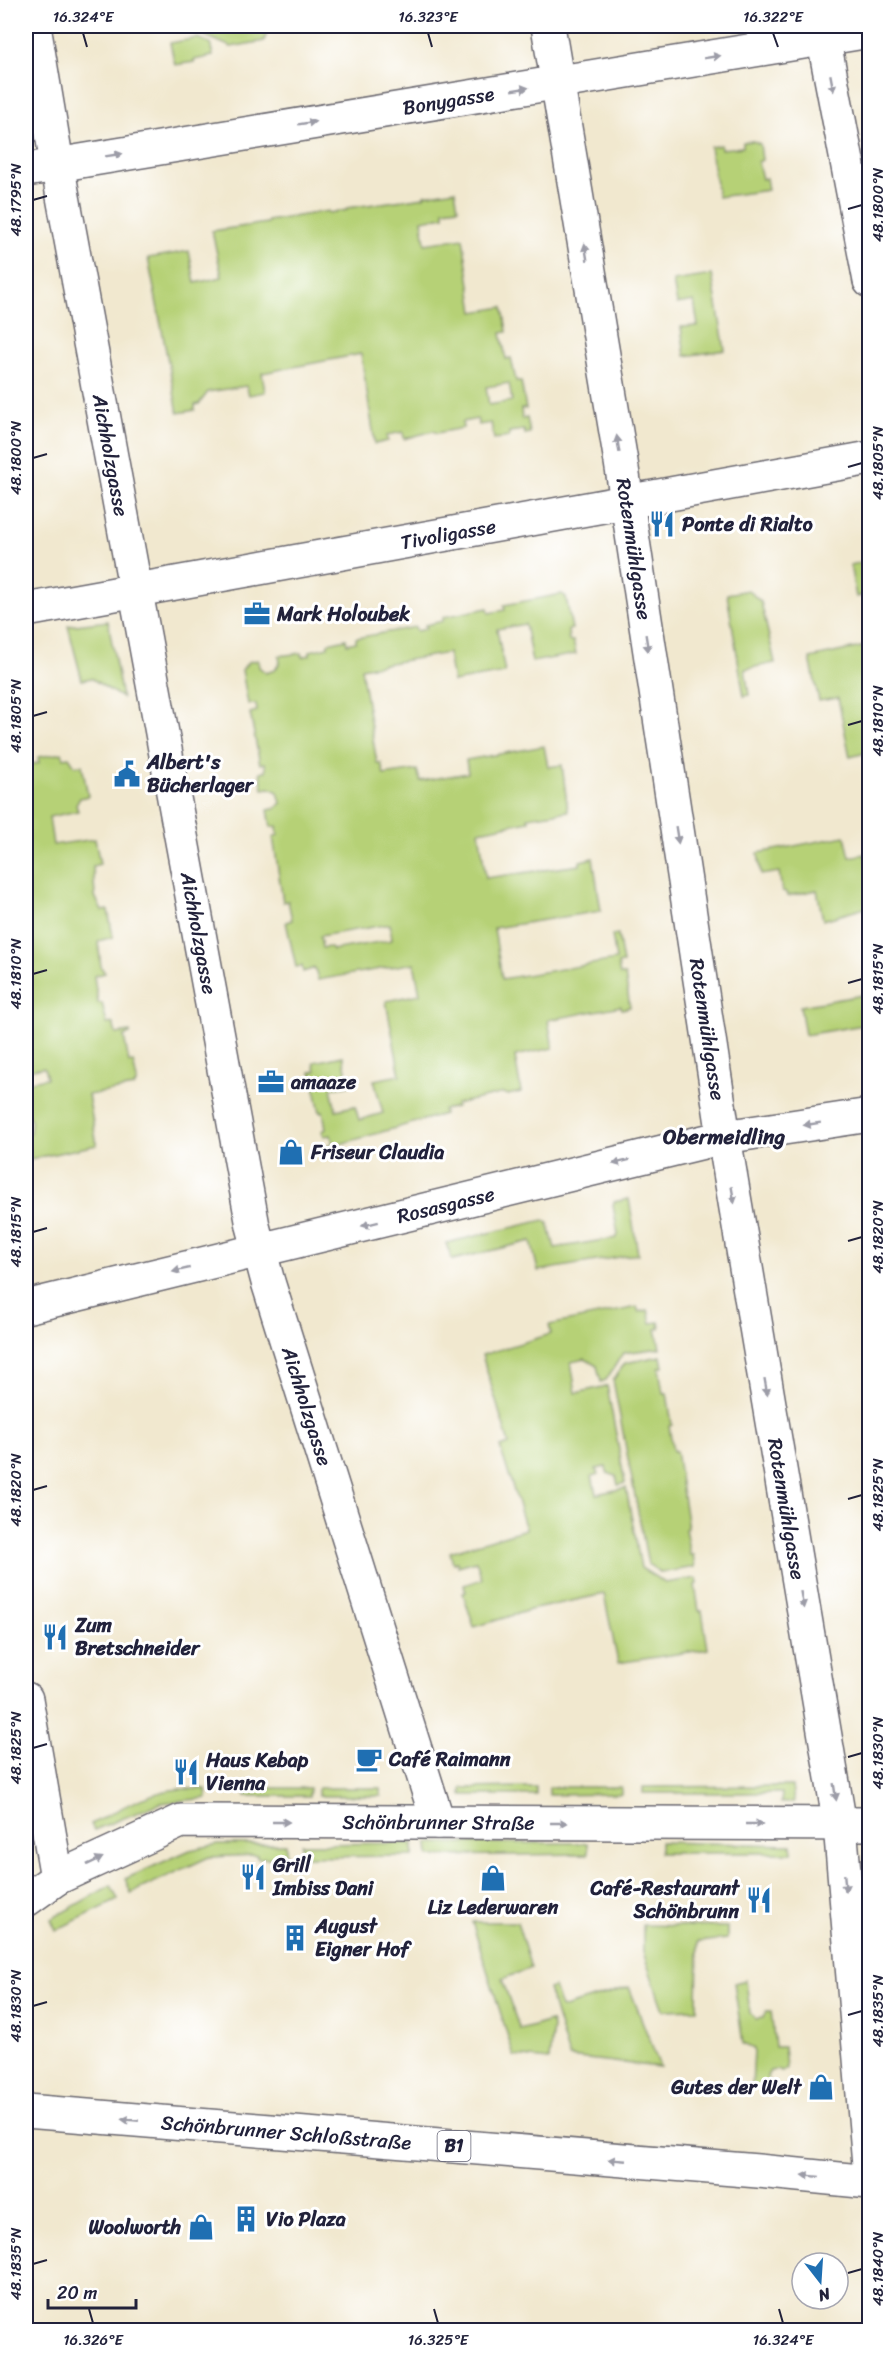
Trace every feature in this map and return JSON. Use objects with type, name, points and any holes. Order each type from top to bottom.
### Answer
[{"type":"street","name":"Aichholzgasse","points":[[34,26],[41,167],[135,589],[259,1252],[438,1822]]},
{"type":"street","name":"Rotenmühlgasse","points":[[548,26],[621,462],[724,1137],[855,1825],[870,2176]]},
{"type":"street","name":"Bonygasse","points":[[41,167],[558,82],[823,32],[870,31]]},
{"type":"street","points":[[823,32],[870,281]]},
{"type":"street","name":"Tivoligasse","points":[[26,610],[870,458]]},
{"type":"street","name":"Rosasgasse","points":[[26,1307],[724,1137],[870,1115]]},
{"type":"street","points":[[26,1699],[57,1878]]},
{"type":"street","name":"Schönbrunner Straße","points":[[26,1900],[57,1878],[181,1821],[855,1825]]},
{"type":"street","name":"Schönbrunner Schloßstraße","points":[[26,2111],[870,2182]]},
{"type":"green space","points":[[199,26],[269,26],[264,41],[231,47],[201,34]]},
{"type":"green space","points":[[197,38],[210,43],[213,56],[175,65],[170,43]]},
{"type":"green space","points":[[753,141],[760,144],[762,160],[758,162],[762,179],[766,178],[768,190],[718,197],[710,147],[721,145],[721,149],[743,147],[743,142]]},
{"type":"green space","points":[[455,190],[458,208],[444,210],[444,216],[422,220],[425,244],[463,238],[474,312],[503,307],[507,332],[501,333],[506,359],[511,358],[516,381],[521,381],[526,409],[521,409],[522,419],[527,418],[530,433],[525,434],[524,430],[509,432],[509,437],[494,439],[491,423],[479,425],[477,419],[462,422],[463,428],[437,433],[433,431],[404,439],[403,432],[387,435],[388,441],[375,444],[361,354],[262,373],[265,392],[249,395],[246,386],[208,392],[199,404],[195,405],[195,410],[178,413],[148,258],[189,251],[195,283],[222,277],[212,231],[424,197],[424,195]],"holes":[[[509,383],[512,401],[489,405],[486,387]]]},
{"type":"green space","points":[[712,275],[725,350],[685,356],[681,327],[698,326],[694,301],[677,304],[673,281]]},
{"type":"green space","points":[[869,561],[869,594],[856,597],[850,565]]},
{"type":"green space","points":[[748,590],[761,602],[775,663],[745,669],[749,695],[744,696],[727,594]]},
{"type":"green space","points":[[562,594],[566,597],[572,629],[568,630],[569,641],[573,641],[576,654],[532,662],[525,624],[497,629],[505,673],[453,682],[448,653],[361,668],[377,763],[381,763],[384,775],[417,770],[420,781],[468,773],[466,760],[544,746],[548,767],[562,765],[568,811],[528,817],[529,821],[479,831],[486,878],[580,865],[580,861],[593,858],[601,911],[494,928],[502,979],[616,960],[612,935],[618,934],[623,963],[618,964],[620,975],[625,975],[630,1007],[622,1009],[621,1006],[548,1020],[553,1048],[515,1056],[521,1092],[508,1095],[504,1093],[456,1104],[456,1107],[443,1110],[444,1114],[330,1147],[327,1145],[333,1144],[331,1135],[324,1136],[322,1131],[326,1129],[311,1072],[316,1071],[314,1062],[343,1056],[349,1085],[331,1088],[336,1110],[355,1106],[359,1120],[383,1113],[374,1080],[400,1075],[386,1001],[420,994],[414,963],[318,980],[315,968],[303,972],[302,966],[296,967],[286,922],[292,920],[288,901],[283,902],[273,837],[278,835],[277,826],[271,827],[268,810],[276,808],[281,803],[278,792],[270,788],[263,789],[260,772],[266,771],[265,763],[260,764],[250,713],[257,711],[256,704],[248,704],[242,670],[248,662],[258,660],[259,667],[266,673],[275,670],[280,662],[279,656],[301,653],[302,657],[310,655],[310,651],[328,647],[328,643],[346,639],[347,644],[356,642],[356,638],[415,627],[417,631],[426,629],[425,625],[443,621],[443,617],[488,608],[489,613],[505,610],[504,605]],"holes":[[[390,924],[392,940],[332,950],[331,947],[322,948],[320,936]]]},
{"type":"green space","points":[[108,621],[122,698],[91,678],[82,680],[68,626]]},
{"type":"green space","points":[[866,646],[870,665],[869,752],[850,757],[838,698],[819,701],[810,658]]},
{"type":"green space","points":[[62,753],[64,758],[69,757],[75,766],[82,765],[88,796],[80,798],[76,805],[78,811],[49,817],[53,845],[95,839],[100,864],[93,866],[95,896],[102,911],[108,910],[113,937],[98,941],[101,967],[105,973],[94,976],[98,1003],[102,1003],[107,1024],[113,1023],[116,1034],[130,1032],[124,1036],[129,1063],[133,1062],[137,1081],[134,1087],[88,1095],[97,1145],[30,1159],[26,1134],[30,1133],[31,1121],[26,1108],[26,1082],[47,1078],[44,1067],[27,1070],[26,1065],[26,765],[39,763],[38,757]]},
{"type":"green space","points":[[845,836],[850,857],[865,854],[869,877],[869,907],[823,920],[817,890],[787,896],[786,892],[782,891],[779,872],[761,875],[758,853]]},
{"type":"green space","points":[[869,994],[869,1024],[805,1035],[800,1006]]},
{"type":"green space","points":[[629,1199],[638,1254],[538,1271],[531,1241],[452,1260],[446,1243],[544,1220],[548,1223],[555,1248],[616,1238],[618,1235],[614,1202]]},
{"type":"green space","points":[[637,1307],[639,1312],[648,1310],[651,1323],[659,1322],[660,1328],[656,1329],[660,1348],[623,1353],[606,1380],[601,1382],[597,1366],[585,1359],[571,1362],[576,1393],[607,1386],[625,1483],[618,1485],[616,1476],[607,1473],[606,1467],[596,1469],[598,1474],[592,1476],[596,1494],[626,1488],[641,1568],[665,1583],[697,1578],[698,1584],[695,1585],[699,1611],[702,1611],[708,1649],[618,1663],[604,1594],[530,1610],[474,1627],[463,1593],[466,1592],[464,1585],[482,1579],[476,1561],[458,1566],[457,1562],[453,1563],[450,1552],[526,1529],[500,1447],[509,1444],[482,1355],[551,1334],[549,1325]]},
{"type":"green space","points":[[661,1356],[663,1367],[659,1368],[663,1393],[667,1393],[672,1425],[669,1426],[673,1451],[676,1451],[688,1528],[685,1529],[695,1567],[661,1573],[648,1564],[613,1380],[625,1363]]},
{"type":"green space","points":[[792,1786],[794,1802],[781,1803],[782,1793],[643,1793],[643,1787]]},
{"type":"green space","points":[[536,1787],[536,1795],[462,1795],[462,1788]]},
{"type":"green space","points":[[549,1787],[621,1787],[621,1794],[549,1795]]},
{"type":"green space","points":[[246,1788],[310,1788],[309,1796],[246,1796]]},
{"type":"green space","points":[[318,1788],[381,1788],[381,1796],[318,1796]]},
{"type":"green space","points":[[180,1789],[206,1789],[207,1798],[161,1803],[94,1830],[91,1824],[145,1797]]},
{"type":"green space","points":[[660,1842],[792,1845],[792,1853],[660,1853]]},
{"type":"green space","points":[[413,1843],[413,1856],[301,1857],[301,1844]]},
{"type":"green space","points":[[428,1843],[588,1843],[588,1854],[429,1856]]},
{"type":"green space","points":[[218,1844],[286,1844],[286,1855],[278,1855],[278,1858],[257,1858],[257,1855],[209,1857],[131,1893],[125,1879],[190,1850]]},
{"type":"green space","points":[[111,1885],[118,1900],[56,1930],[51,1919]]},
{"type":"green space","points":[[472,1922],[517,1922],[531,1968],[502,1979],[520,2030],[551,2021],[553,2027],[549,2060],[514,2056]]},
{"type":"green space","points":[[643,1925],[727,1927],[727,1939],[698,1942],[697,2009],[663,2010],[643,1952]]},
{"type":"green space","points":[[746,1980],[750,2013],[756,2019],[763,2018],[766,2011],[771,2011],[775,2047],[784,2047],[786,2068],[782,2072],[770,2071],[767,2076],[770,2085],[768,2087],[752,2087],[754,2049],[743,2044],[734,1983]]},
{"type":"green space","points":[[554,1987],[561,2008],[629,1987],[660,2067],[569,2057],[548,1989]]},
{"type":"place","name":"Ponte di Rialto","points":[[662,524]]},
{"type":"place","name":"Mark Holoubek","points":[[257,614]]},
{"type":"place","name":"Albert's Bücherlager","points":[[127,774]]},
{"type":"place","name":"amaaze","points":[[271,1082]]},
{"type":"place","name":"Friseur Claudia","points":[[291,1152]]},
{"type":"place","name":"Zum Bretschneider","points":[[55,1637]]},
{"type":"place","name":"Café Raimann","points":[[369,1759]]},
{"type":"place","name":"Haus Kebap Vienna","points":[[186,1772]]},
{"type":"place","name":"Grill Imbiss Dani","points":[[253,1877]]},
{"type":"place","name":"Liz Lederwaren","points":[[493,1878]]},
{"type":"place","name":"Café-Restaurant Schönbrunn","points":[[759,1900]]},
{"type":"place","name":"August Eigner Hof","points":[[295,1938]]},
{"type":"place","name":"Gutes der Welt","points":[[821,2087]]},
{"type":"place","name":"Vio Plaza","points":[[246,2219]]},
{"type":"place","name":"Woolworth","points":[[201,2227]]},
{"type":"district","name":"Obermeidling","points":[[724,1137]]}]
